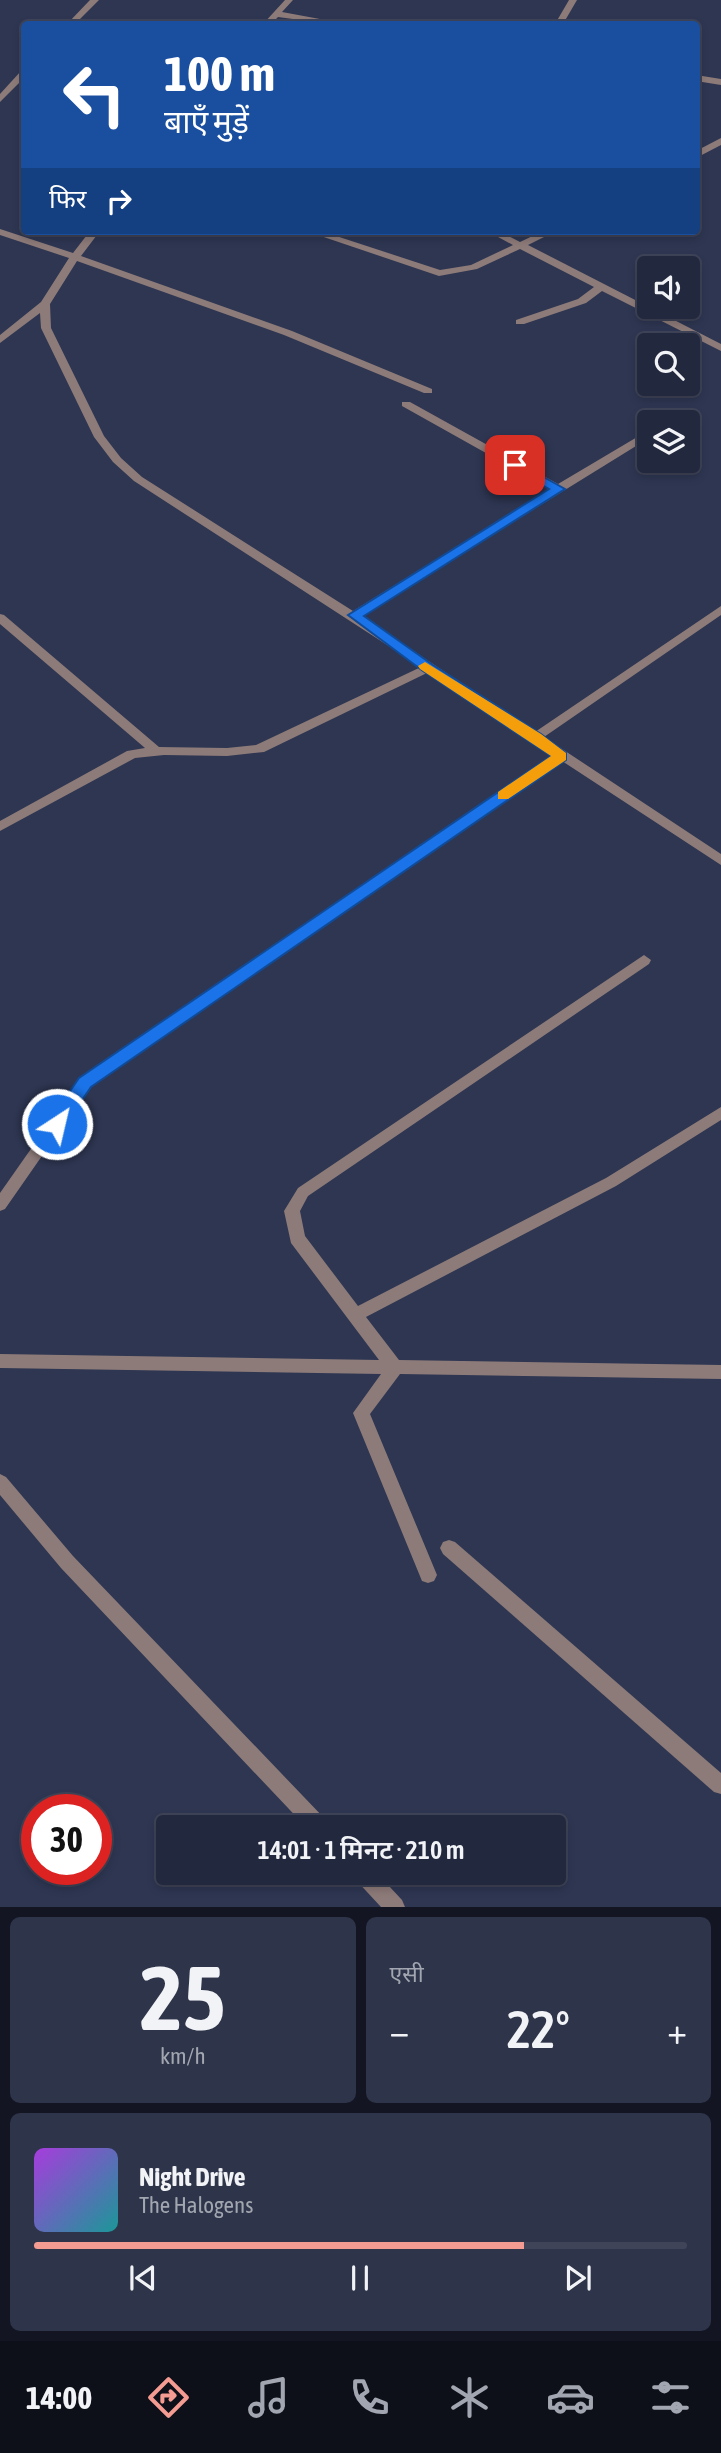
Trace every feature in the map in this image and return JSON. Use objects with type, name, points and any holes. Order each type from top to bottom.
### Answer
[{"type":"street","points":[[74,21],[95,0]]},
{"type":"street","points":[[270,21],[289,0]]},
{"type":"street","points":[[561,21],[573,0]]},
{"type":"street","points":[[277,14],[324,21]]},
{"type":"street","points":[[0,99],[21,77]]},
{"type":"street","points":[[700,79],[721,82]]},
{"type":"street","points":[[700,153],[721,141]]},
{"type":"street","points":[[0,232],[288,333],[428,391]]},
{"type":"street","points":[[0,340],[45,304],[92,235]]},
{"type":"street","points":[[323,235],[439,273],[474,267],[542,235]]},
{"type":"street","points":[[500,235],[721,348]]},
{"type":"street","points":[[520,322],[582,301],[601,286]]},
{"type":"street","points":[[45,304],[46,328],[99,437],[117,460],[138,479],[355,615],[428,668],[721,860]]},
{"type":"street","points":[[407,404],[558,489]]},
{"type":"street","points":[[355,615],[637,440]]},
{"type":"street","points":[[536,737],[721,610]]},
{"type":"street","points":[[0,618],[155,749]]},
{"type":"street","points":[[0,827],[132,754],[155,749],[235,754],[259,750],[428,668]]},
{"type":"street","points":[[0,1205],[85,1083],[561,756]]},
{"type":"street","points":[[396,1368],[297,1238],[292,1211],[303,1192],[644,960]]},
{"type":"street","points":[[355,1315],[611,1182],[721,1113]]},
{"type":"street","points":[[0,1362],[721,1372]]},
{"type":"street","points":[[396,1368],[360,1413],[428,1575]]},
{"type":"street","points":[[0,1482],[67,1562],[308,1815]]},
{"type":"street","points":[[449,1548],[721,1784]]},
{"type":"street","points":[[374,1885],[395,1907]]},
{"type":"slow traffic","points":[[425,666],[561,756],[503,796]]},
{"type":"route","points":[[57,1124],[85,1083],[561,756],[428,668],[355,615],[558,489],[515,465]]}]
